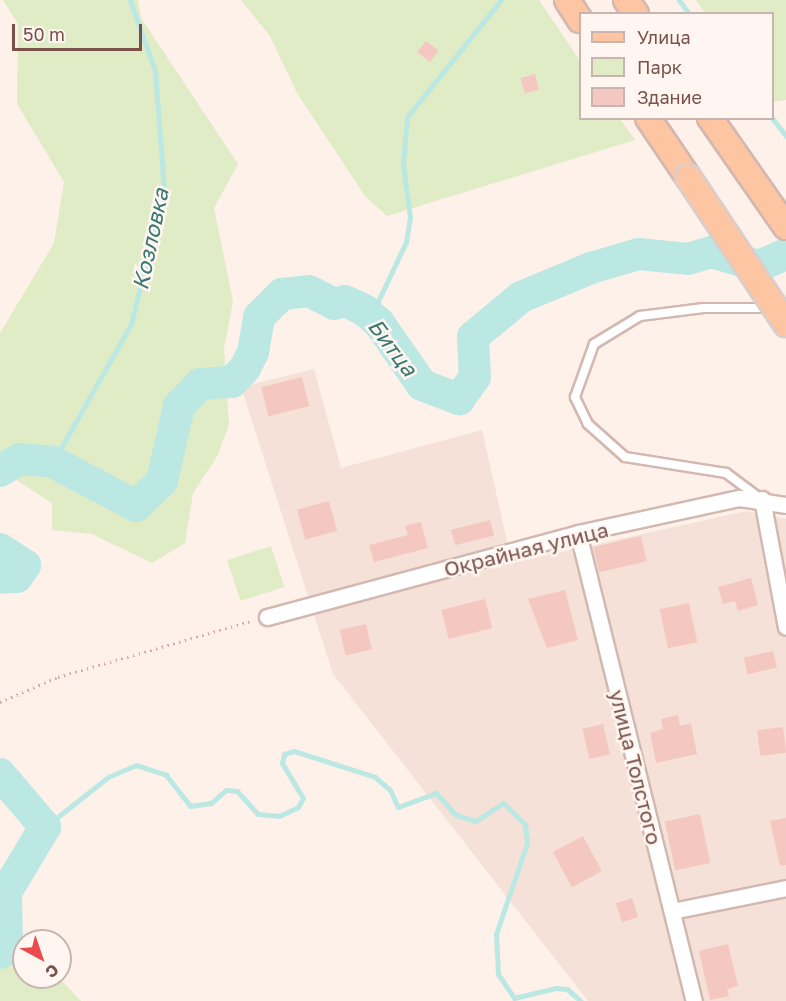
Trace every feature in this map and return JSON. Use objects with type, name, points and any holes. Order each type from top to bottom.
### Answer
[{"type":"main road","points":[[567,0],[579,18]]},
{"type":"main road","points":[[649,120],[786,324]]},
{"type":"main road","points":[[711,120],[786,227]]},
{"type":"street","name":"Окрайная улица","points":[[267,617],[578,533],[739,498],[786,505]]},
{"type":"street","points":[[762,500],[786,627]]},
{"type":"street","name":"улица Толстого","points":[[578,533],[694,1001]]},
{"type":"street","points":[[672,911],[786,888]]},
{"type":"lane","points":[[762,500],[726,473],[625,458],[588,424],[575,397],[594,344],[640,316],[703,308],[786,308]]},
{"type":"path","points":[[0,702],[58,677],[267,617]]},
{"type":"shaded area","points":[[314,369],[341,468],[482,430],[512,563],[746,511],[786,519],[786,1001],[588,1001],[333,674],[241,387]]},
{"type":"green space","points":[[3,0],[138,0],[141,18],[238,164],[214,208],[233,301],[224,349],[229,424],[218,455],[193,493],[185,543],[152,563],[92,534],[52,530],[52,503],[13,478],[0,452],[0,333],[54,243],[64,182],[17,104],[18,24]]},
{"type":"green space","points":[[241,0],[539,0],[579,60],[579,120],[621,120],[635,140],[387,216],[365,196],[297,93],[270,36]]},
{"type":"green space","points":[[696,0],[786,0],[786,100],[774,102],[774,12],[704,12]]},
{"type":"green space","points":[[271,546],[284,587],[241,601],[227,560]]},
{"type":"green space","points":[[12,948],[12,989],[70,989],[81,1001],[0,1001],[0,967]]},
{"type":"building","points":[[426,41],[439,51],[430,62],[417,52]]},
{"type":"building","points":[[535,74],[539,89],[525,93],[521,78]]},
{"type":"building","points":[[302,377],[309,406],[269,416],[261,387]]},
{"type":"building","points":[[329,501],[337,531],[305,539],[297,510]]},
{"type":"building","points":[[490,520],[494,536],[455,545],[451,530]]},
{"type":"building","points":[[421,522],[428,548],[374,562],[369,545],[408,535],[405,526]]},
{"type":"building","points":[[641,536],[647,561],[599,572],[593,547]]},
{"type":"building","points":[[751,578],[758,605],[738,611],[735,601],[723,604],[718,587]]},
{"type":"building","points":[[565,590],[578,640],[547,648],[528,599]]},
{"type":"building","points":[[485,599],[492,628],[449,639],[441,610]]},
{"type":"building","points":[[689,603],[697,642],[668,648],[660,609]]},
{"type":"building","points":[[366,624],[372,649],[346,655],[340,630]]},
{"type":"building","points":[[773,651],[777,668],[748,674],[744,658]]},
{"type":"building","points":[[678,715],[680,726],[691,723],[697,754],[656,763],[650,733],[663,729],[661,719]]},
{"type":"building","points":[[603,724],[610,754],[590,759],[583,729]]},
{"type":"building","points":[[783,727],[786,753],[760,756],[757,730]]},
{"type":"building","points":[[700,814],[710,863],[675,870],[665,821]]},
{"type":"building","points":[[786,818],[786,865],[780,866],[770,821]]},
{"type":"building","points":[[583,836],[602,871],[572,887],[553,852]]},
{"type":"building","points":[[632,898],[638,917],[622,922],[616,903]]},
{"type":"building","points":[[728,944],[738,986],[727,989],[729,996],[710,1000],[699,951]]},
{"type":"waterway","name":"Козловка","points":[[53,462],[131,324],[164,190],[155,71],[130,0]]},
{"type":"waterway","points":[[371,316],[406,242],[410,217],[403,164],[407,117],[501,0]]},
{"type":"waterway","points":[[679,0],[688,12]]},
{"type":"waterway","points":[[774,120],[786,136]]},
{"type":"waterway","name":"Битца","points":[[0,471],[20,459],[53,462],[136,506],[162,481],[179,406],[200,384],[232,382],[245,368],[253,352],[259,317],[282,294],[309,291],[334,304],[345,301],[364,310],[379,323],[422,385],[459,399],[475,377],[473,337],[521,297],[591,268],[639,254],[688,259],[711,252],[759,266],[786,254]]},
{"type":"waterway","name":"Битца","points":[[0,549],[25,565],[17,577],[0,578]]},
{"type":"waterway","points":[[45,827],[108,777],[136,765],[166,775],[190,806],[211,803],[226,790],[237,791],[258,814],[279,816],[298,807],[303,798],[282,763],[284,754],[294,751],[375,777],[390,790],[398,807],[436,793],[456,815],[476,821],[503,803],[525,824],[527,843],[496,934],[498,974],[514,998],[556,988],[567,989],[581,1001]]},
{"type":"waterway","name":"Битца","points":[[0,774],[45,827],[6,892],[7,949],[0,953]]}]
